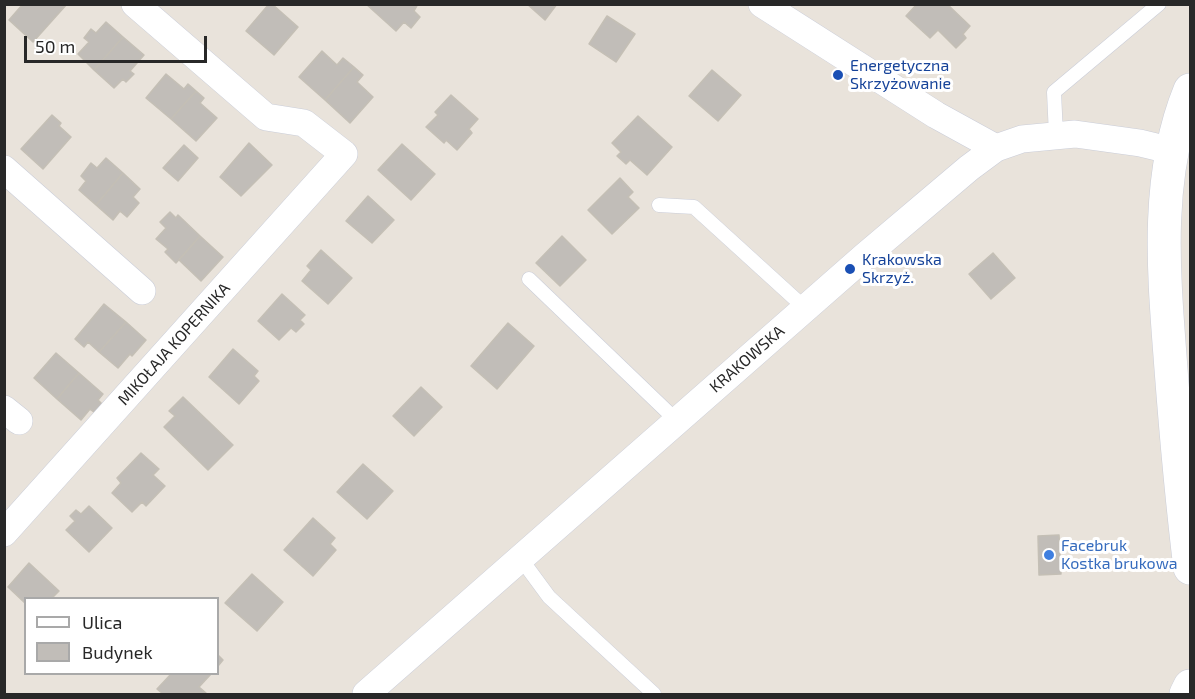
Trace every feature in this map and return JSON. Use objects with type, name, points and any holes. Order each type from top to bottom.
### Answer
[{"type":"street","name":"MIKOŁAJA KOPERNIKA","points":[[4,533],[344,154],[304,123],[266,117],[135,4]]},
{"type":"street","points":[[762,4],[936,115],[996,148]]},
{"type":"street","points":[[1191,90],[1182,110],[1180,138],[1166,200],[1164,249],[1174,404],[1187,497],[1191,568]]},
{"type":"street","name":"KRAKOWSKA","points":[[366,694],[805,308],[969,168],[996,148],[1022,139],[1056,135],[1180,138]]},
{"type":"street","points":[[4,169],[142,291]]},
{"type":"street","points":[[1186,694],[1191,686]]},
{"type":"lane","points":[[1056,135],[1054,92],[1159,4]]},
{"type":"lane","points":[[659,205],[694,207],[805,308]]},
{"type":"lane","points":[[529,279],[677,421]]},
{"type":"lane","points":[[520,559],[549,597],[654,694]]},
{"type":"building","points":[[23,4],[67,4],[33,42],[9,20]]},
{"type":"building","points":[[269,4],[272,4],[298,27],[274,55],[246,31]]},
{"type":"building","points":[[366,4],[418,4],[414,11],[420,17],[411,28],[404,22],[396,31]]},
{"type":"building","points":[[527,4],[557,4],[545,20]]},
{"type":"building","points":[[917,4],[947,4],[970,26],[963,34],[966,38],[956,48],[938,30],[930,38],[906,16]]},
{"type":"building","points":[[607,16],[635,34],[616,62],[589,44]]},
{"type":"building","points":[[106,22],[123,37],[94,70],[78,54],[89,42],[84,38],[91,29],[96,33]]},
{"type":"building","points":[[123,37],[144,55],[130,71],[134,74],[126,82],[123,79],[114,88],[94,70]]},
{"type":"building","points":[[322,51],[337,65],[343,58],[354,67],[325,100],[299,77]]},
{"type":"building","points":[[354,67],[363,75],[357,82],[373,97],[350,123],[325,100]]},
{"type":"building","points":[[712,70],[741,95],[718,121],[689,96]]},
{"type":"building","points":[[166,74],[184,89],[188,84],[196,91],[171,119],[146,98]]},
{"type":"building","points":[[196,91],[204,98],[200,103],[217,118],[196,141],[171,119]]},
{"type":"building","points":[[451,95],[478,119],[469,129],[472,133],[457,150],[446,140],[444,143],[426,127],[438,115],[435,112]]},
{"type":"building","points":[[52,115],[61,123],[59,126],[71,137],[43,169],[21,149]]},
{"type":"building","points":[[638,116],[672,147],[647,175],[630,160],[626,164],[617,156],[621,152],[612,143]]},
{"type":"building","points":[[249,143],[272,165],[241,196],[220,177]]},
{"type":"building","points":[[402,144],[435,174],[411,200],[378,170]]},
{"type":"building","points":[[184,145],[198,158],[178,181],[163,168]]},
{"type":"building","points":[[106,158],[123,173],[96,205],[79,190],[86,181],[81,176],[91,163],[97,168]]},
{"type":"building","points":[[123,173],[140,189],[133,197],[139,203],[127,217],[120,211],[113,220],[96,205]]},
{"type":"building","points":[[620,178],[633,192],[628,197],[639,208],[612,234],[588,210]]},
{"type":"building","points":[[368,196],[394,220],[372,243],[346,221]]},
{"type":"building","points":[[170,212],[176,218],[178,215],[200,236],[176,263],[165,252],[168,249],[156,239],[166,228],[160,222]]},
{"type":"building","points":[[200,236],[223,257],[201,281],[179,260]]},
{"type":"building","points":[[562,236],[586,260],[560,286],[536,263]]},
{"type":"building","points":[[321,250],[352,278],[328,304],[302,281],[311,270],[307,266]]},
{"type":"building","points":[[993,253],[1015,278],[991,299],[969,274]]},
{"type":"building","points":[[282,294],[305,315],[300,320],[304,324],[296,332],[291,328],[279,340],[258,321]]},
{"type":"building","points":[[104,304],[126,322],[99,352],[88,342],[84,347],[75,339]]},
{"type":"building","points":[[126,322],[146,340],[118,368],[99,352]]},
{"type":"building","points":[[508,323],[534,346],[497,389],[471,366]]},
{"type":"building","points":[[233,349],[258,371],[254,376],[259,381],[239,404],[209,377]]},
{"type":"building","points":[[56,353],[79,373],[57,399],[34,378]]},
{"type":"building","points":[[79,373],[103,394],[98,400],[103,405],[95,413],[90,409],[81,420],[57,399]]},
{"type":"building","points":[[421,387],[442,407],[414,436],[393,416]]},
{"type":"building","points":[[183,397],[233,445],[208,470],[164,427],[175,416],[169,411]]},
{"type":"building","points":[[141,453],[159,469],[153,475],[165,486],[146,506],[142,502],[132,512],[112,493],[121,483],[117,478]]},
{"type":"building","points":[[363,464],[393,491],[367,519],[337,492]]},
{"type":"building","points":[[89,506],[112,528],[89,552],[66,530],[75,521],[70,516],[76,510],[81,514]]},
{"type":"building","points":[[313,518],[335,538],[330,544],[336,550],[313,576],[284,550]]},
{"type":"building","name":"Facebruk Kostka brukowa","points":[[1059,535],[1061,574],[1039,575],[1038,536]]},
{"type":"building","points":[[29,563],[59,591],[53,597],[24,597],[24,602],[8,587]]},
{"type":"building","points":[[252,574],[283,602],[257,631],[225,603]]},
{"type":"building","points":[[170,675],[210,675],[199,687],[206,693],[163,694],[157,689]]},
{"type":"place","name":"Energetyczna Skrzyżowanie","points":[[838,75]]},
{"type":"place","name":"Krakowska Skrzyż.","points":[[850,269]]},
{"type":"place","name":"Facebruk Kostka brukowa","points":[[1049,555]]}]
